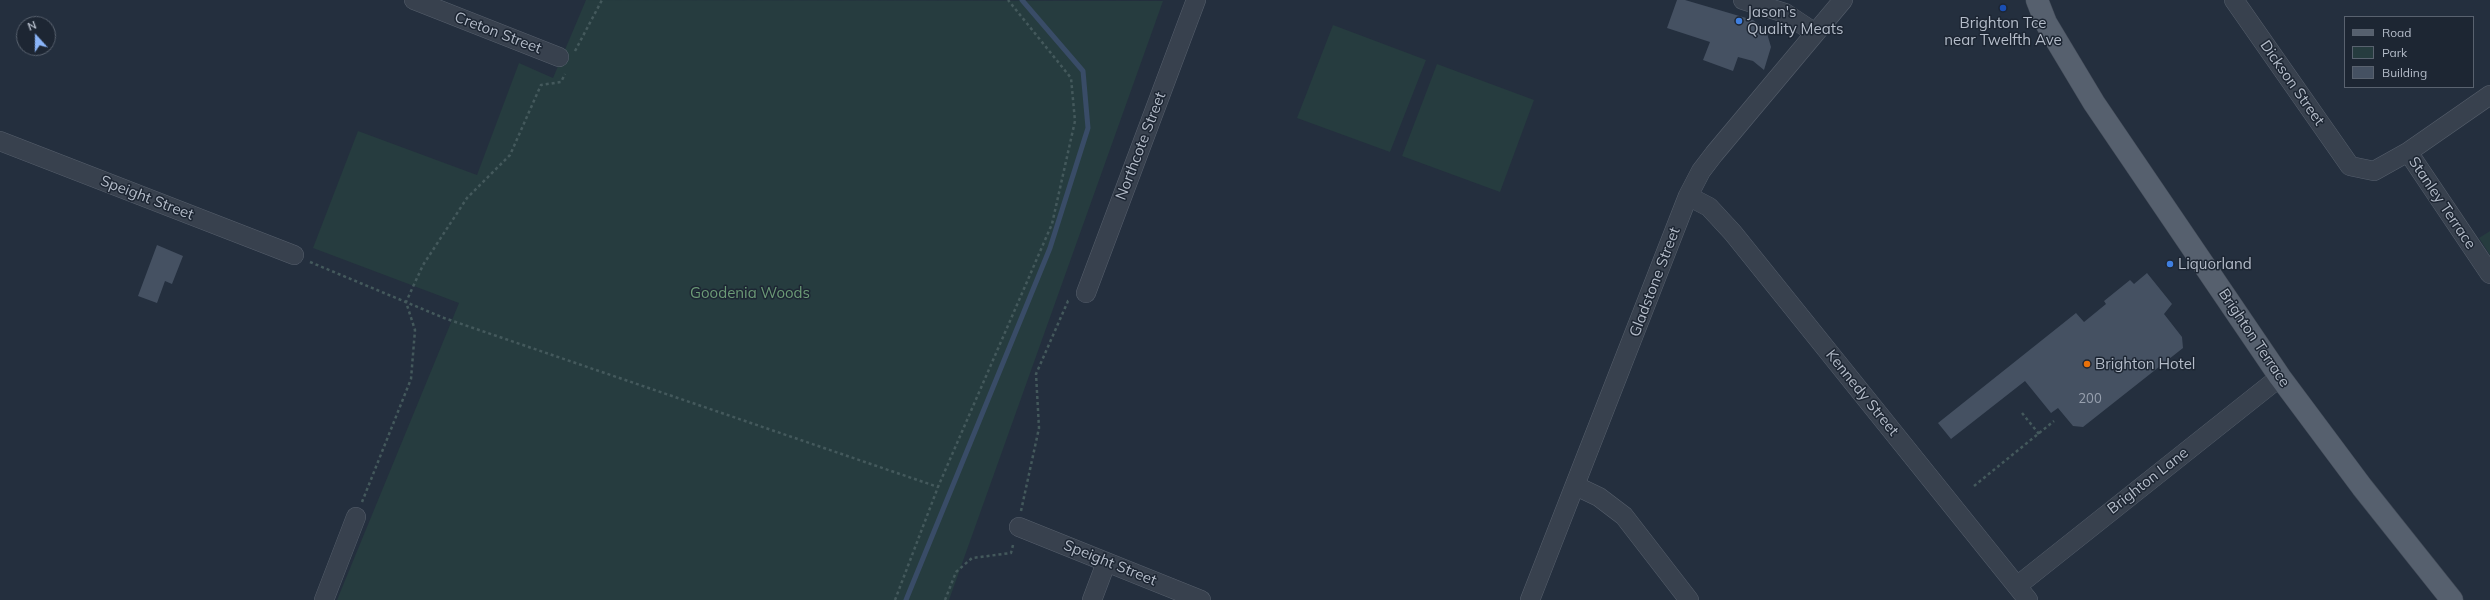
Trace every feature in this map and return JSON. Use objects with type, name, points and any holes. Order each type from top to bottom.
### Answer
[{"type":"main road","name":"Brighton Terrace","points":[[2024,0],[2046,23]]},
{"type":"main road","name":"Brighton Terrace","points":[[2037,0],[2046,23],[2094,103],[2280,377],[2357,481],[2452,600]]},
{"type":"street","name":"Creton Street","points":[[414,0],[567,60]]},
{"type":"street","name":"Northcote Street","points":[[1086,293],[1196,0]]},
{"type":"street","points":[[1743,0],[1785,13],[1815,33]]},
{"type":"street","name":"Gladstone Street","points":[[1530,600],[1576,486],[1688,196],[1701,172],[1714,154],[1843,0]]},
{"type":"street","name":"Dickson Street","points":[[2234,0],[2350,166],[2374,171],[2408,152]]},
{"type":"street","points":[[2408,152],[2490,95]]},
{"type":"street","name":"Speight Street","points":[[0,141],[294,255]]},
{"type":"street","name":"Stanley Terrace","points":[[2408,152],[2490,274]]},
{"type":"street","name":"Kennedy Street","points":[[1688,196],[1716,213],[1733,233],[2023,593]]},
{"type":"street","name":"Brighton Lane","points":[[2023,593],[2280,377]]},
{"type":"street","points":[[1576,486],[1599,497],[1624,516],[1689,600]]},
{"type":"street","points":[[324,600],[356,517]]},
{"type":"street","name":"Speight Street","points":[[1019,526],[1106,563],[1201,600]]},
{"type":"street","points":[[1092,600],[1106,563]]},
{"type":"path","points":[[356,517],[411,379],[415,330],[406,302],[423,265],[467,198],[510,155],[541,85],[562,82],[567,60],[602,0]]},
{"type":"path","points":[[895,600],[938,487],[1052,224],[1075,121],[1071,78],[1008,0]]},
{"type":"path","points":[[294,255],[444,318],[938,487]]},
{"type":"path","points":[[945,600],[956,572],[972,558],[1010,553],[1019,526],[1038,428],[1036,374],[1068,301],[1086,293]]},
{"type":"path","points":[[2022,413],[2039,434]]},
{"type":"path","points":[[1974,486],[2054,421]]},
{"type":"green space","name":"Goodenia Woods","points":[[586,0],[1163,1],[949,600],[337,600],[459,303],[313,248],[358,131],[477,175],[519,63],[553,78]]},
{"type":"green space","points":[[1333,25],[1426,60],[1390,152],[1297,118]]},
{"type":"green space","points":[[1437,64],[1534,100],[1500,192],[1402,156]]},
{"type":"green space","points":[[2490,231],[2490,255],[2479,238]]},
{"type":"building","points":[[1677,0],[1685,0],[1753,20],[1766,30],[1771,47],[1764,70],[1753,61],[1738,57],[1733,71],[1703,60],[1710,42],[1667,28]]},
{"type":"building","points":[[157,245],[183,256],[172,284],[165,281],[157,303],[138,296]]},
{"type":"building","name":"Brighton Hotel","points":[[2147,273],[2172,304],[2164,314],[2182,337],[2183,348],[2083,427],[2073,426],[2058,408],[2051,413],[2025,381],[1951,439],[1938,423],[2076,313],[2084,322],[2106,304],[2104,301],[2130,280],[2134,284]]},
{"type":"waterway","points":[[906,600],[1050,248],[1088,128],[1083,71],[1022,0]]},
{"type":"place","name":"Brighton Tce near Twelfth Ave","points":[[2003,8]]},
{"type":"place","name":"Jason's Quality Meats","points":[[1739,21]]},
{"type":"place","name":"Liquorland","points":[[2170,264]]},
{"type":"place","name":"Brighton Hotel","points":[[2087,364]]}]
